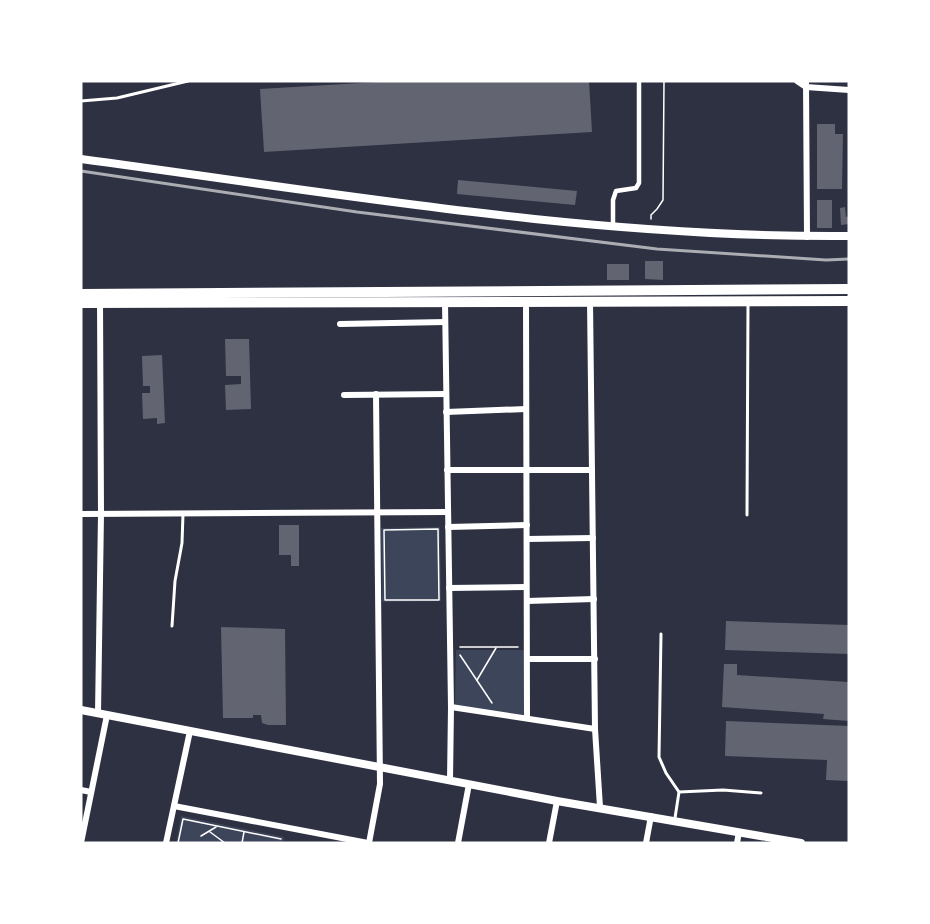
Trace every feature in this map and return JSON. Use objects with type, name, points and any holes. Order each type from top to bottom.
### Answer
[{"type":"main road","points":[[81,303],[100,298],[849,289]]},
{"type":"main road","points":[[81,294],[100,298],[445,302],[849,301]]},
{"type":"street","points":[[613,226],[613,200],[616,191],[636,188],[639,183],[639,81]]},
{"type":"street","points":[[797,81],[849,90]]},
{"type":"street","points":[[806,84],[807,237]]},
{"type":"street","points":[[81,159],[418,204],[613,226],[807,237],[849,236]]},
{"type":"street","points":[[81,843],[102,714],[100,298]]},
{"type":"street","points":[[526,301],[527,718]]},
{"type":"street","points":[[590,301],[596,729],[600,807]]},
{"type":"street","points":[[445,302],[450,780]]},
{"type":"street","points":[[340,324],[445,322]]},
{"type":"street","points":[[174,806],[369,843],[381,766],[376,394]]},
{"type":"street","points":[[344,395],[446,394]]},
{"type":"street","points":[[447,412],[526,409]]},
{"type":"street","points":[[447,470],[592,470]]},
{"type":"street","points":[[81,514],[448,512]]},
{"type":"street","points":[[448,527],[526,525]]},
{"type":"street","points":[[527,539],[593,538]]},
{"type":"street","points":[[449,588],[526,587]]},
{"type":"street","points":[[527,601],[594,599]]},
{"type":"street","points":[[527,659],[595,659]]},
{"type":"street","points":[[451,707],[596,729]]},
{"type":"street","points":[[81,710],[557,801],[801,843]]},
{"type":"street","points":[[166,843],[190,731]]},
{"type":"street","points":[[458,843],[469,784]]},
{"type":"street","points":[[81,790],[91,792]]},
{"type":"street","points":[[549,843],[557,801]]},
{"type":"street","points":[[646,843],[651,816]]},
{"type":"street","points":[[737,843],[739,832]]},
{"type":"lane","points":[[81,101],[117,98],[188,81]]},
{"type":"lane","points":[[747,515],[748,301]]},
{"type":"lane","points":[[172,626],[175,581],[182,543],[183,514]]},
{"type":"lane","points":[[661,634],[659,757],[666,773],[679,792],[675,820]]},
{"type":"lane","points":[[679,792],[723,789],[761,793]]},
{"type":"path","points":[[650,228],[651,214],[663,200],[664,81]]},
{"type":"path","points":[[438,529],[439,600],[385,600],[384,530],[438,529]]},
{"type":"path","points":[[450,647],[527,647]]},
{"type":"path","points":[[477,681],[496,647]]},
{"type":"path","points":[[458,662],[458,651],[496,710]]},
{"type":"path","points":[[178,843],[183,819],[281,839]]},
{"type":"path","points":[[201,836],[218,826]]},
{"type":"path","points":[[209,831],[225,843]]},
{"type":"path","points":[[242,843],[244,831]]},
{"type":"shaded area","points":[[440,527],[441,601],[382,602],[381,528]]},
{"type":"shaded area","points":[[456,650],[524,650],[524,715],[455,706]]},
{"type":"shaded area","points":[[181,816],[284,837],[283,843],[176,843]]},
{"type":"building","points":[[395,81],[589,81],[592,132],[264,152],[260,89]]},
{"type":"building","points":[[817,124],[835,124],[835,134],[843,134],[842,189],[817,189]]},
{"type":"building","points":[[458,180],[577,191],[575,205],[457,194]]},
{"type":"building","points":[[817,200],[832,200],[832,228],[817,228]]},
{"type":"building","points":[[845,207],[846,217],[849,216],[849,224],[841,225],[840,208]]},
{"type":"building","points":[[645,261],[663,261],[663,280],[645,279]]},
{"type":"building","points":[[607,264],[629,264],[629,280],[607,280]]},
{"type":"building","points":[[225,339],[249,339],[251,409],[226,410],[225,385],[241,384],[241,376],[226,376]]},
{"type":"building","points":[[162,355],[165,423],[157,424],[157,418],[143,419],[142,393],[150,393],[150,386],[143,386],[142,356]]},
{"type":"building","points":[[279,525],[299,525],[299,566],[291,566],[291,555],[279,555]]},
{"type":"building","points":[[726,621],[849,625],[849,654],[725,650]]},
{"type":"building","points":[[221,627],[285,629],[286,725],[262,723],[261,715],[253,715],[253,718],[223,718]]},
{"type":"building","points":[[724,664],[737,664],[737,675],[849,682],[849,721],[823,719],[824,714],[722,707]]},
{"type":"building","points":[[726,721],[849,726],[849,781],[826,780],[827,760],[725,756]]},
{"type":"railway","points":[[81,171],[357,212],[657,249],[826,260],[849,259]]}]
